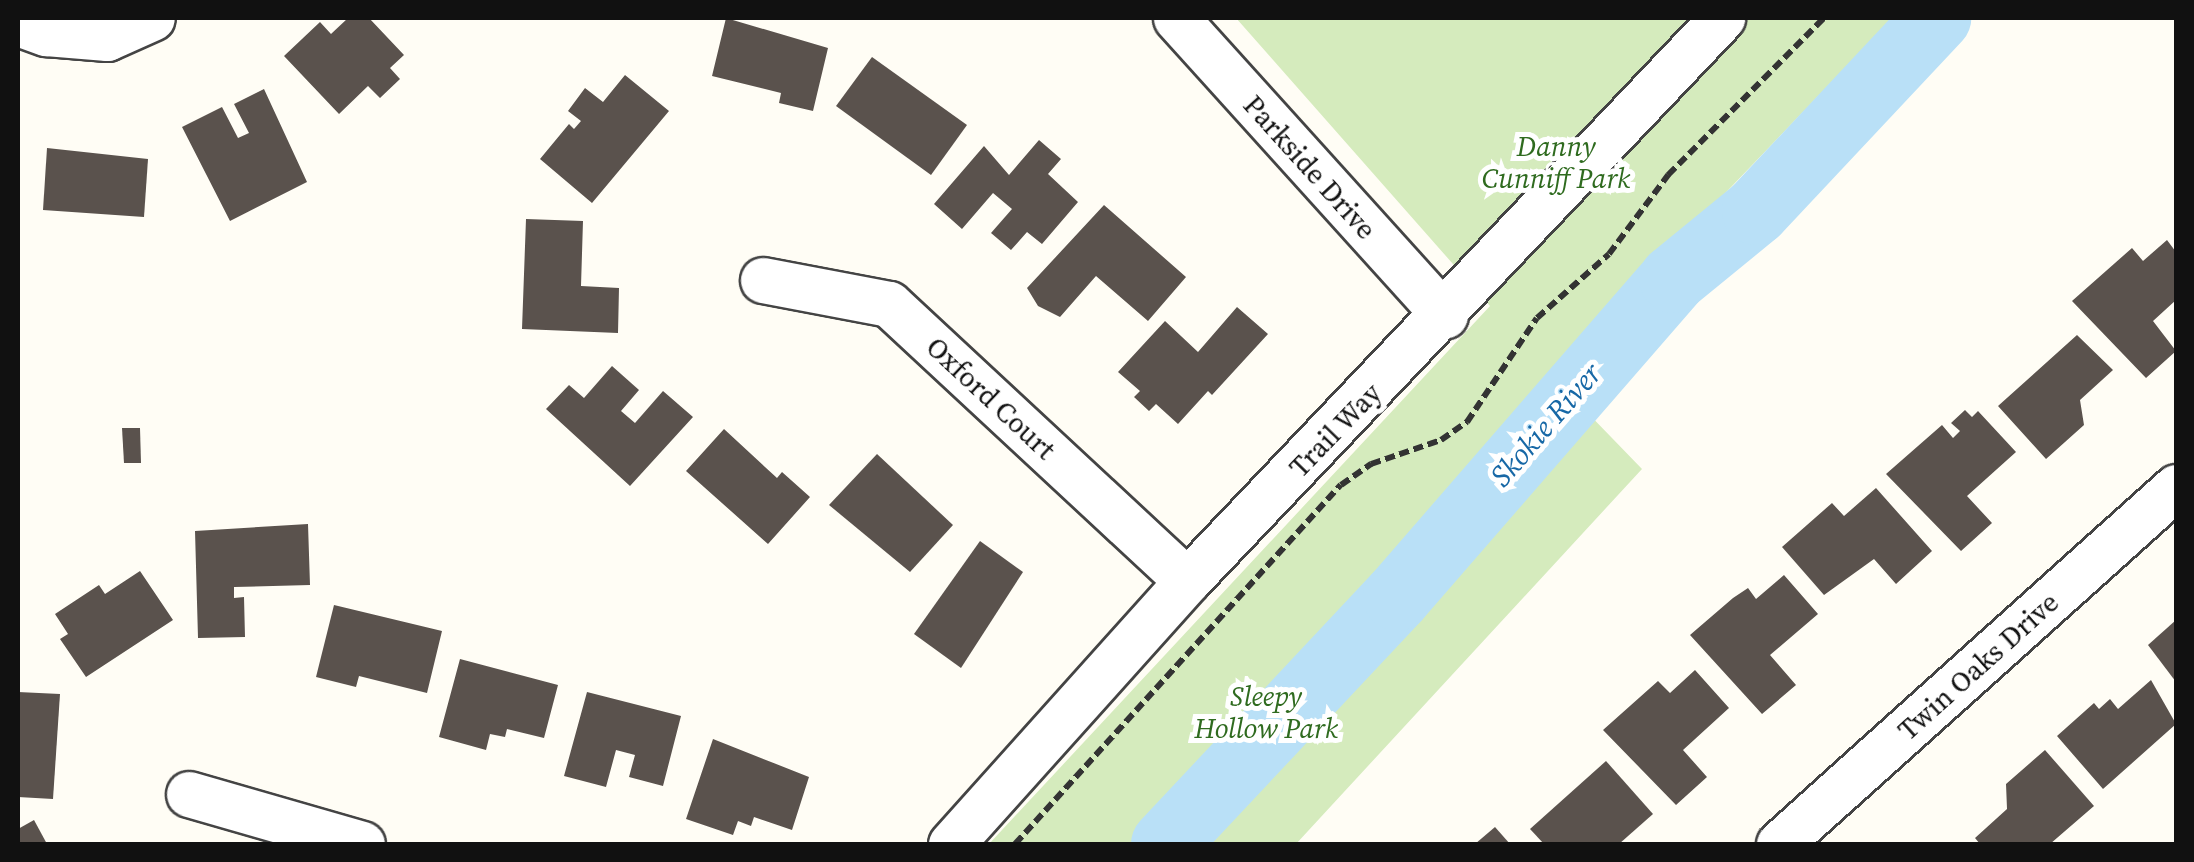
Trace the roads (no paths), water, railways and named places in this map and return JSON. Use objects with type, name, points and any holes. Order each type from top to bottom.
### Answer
[{"type":"street","points":[[18,23],[46,34],[107,38],[152,18]]},
{"type":"street","name":"Parkside Drive","points":[[1176,18],[1445,316]]},
{"type":"street","name":"Trail Way","points":[[952,844],[1187,581],[1445,316],[1722,18]]},
{"type":"street","name":"Oxford Court","points":[[763,280],[890,304],[1187,581]]},
{"type":"street","name":"Twin Oaks Drive","points":[[1779,844],[2176,488]]},
{"type":"street","points":[[189,794],[362,844]]},
{"type":"waterway","name":"Skokie River","points":[[1165,844],[1397,597],[1673,279],[1756,211],[1937,18]]},
{"type":"park label","name":"Danny Cunniff Park","points":[[1556,162]]},
{"type":"park label","name":"Sleepy Hollow Park","points":[[1266,712]]}]
